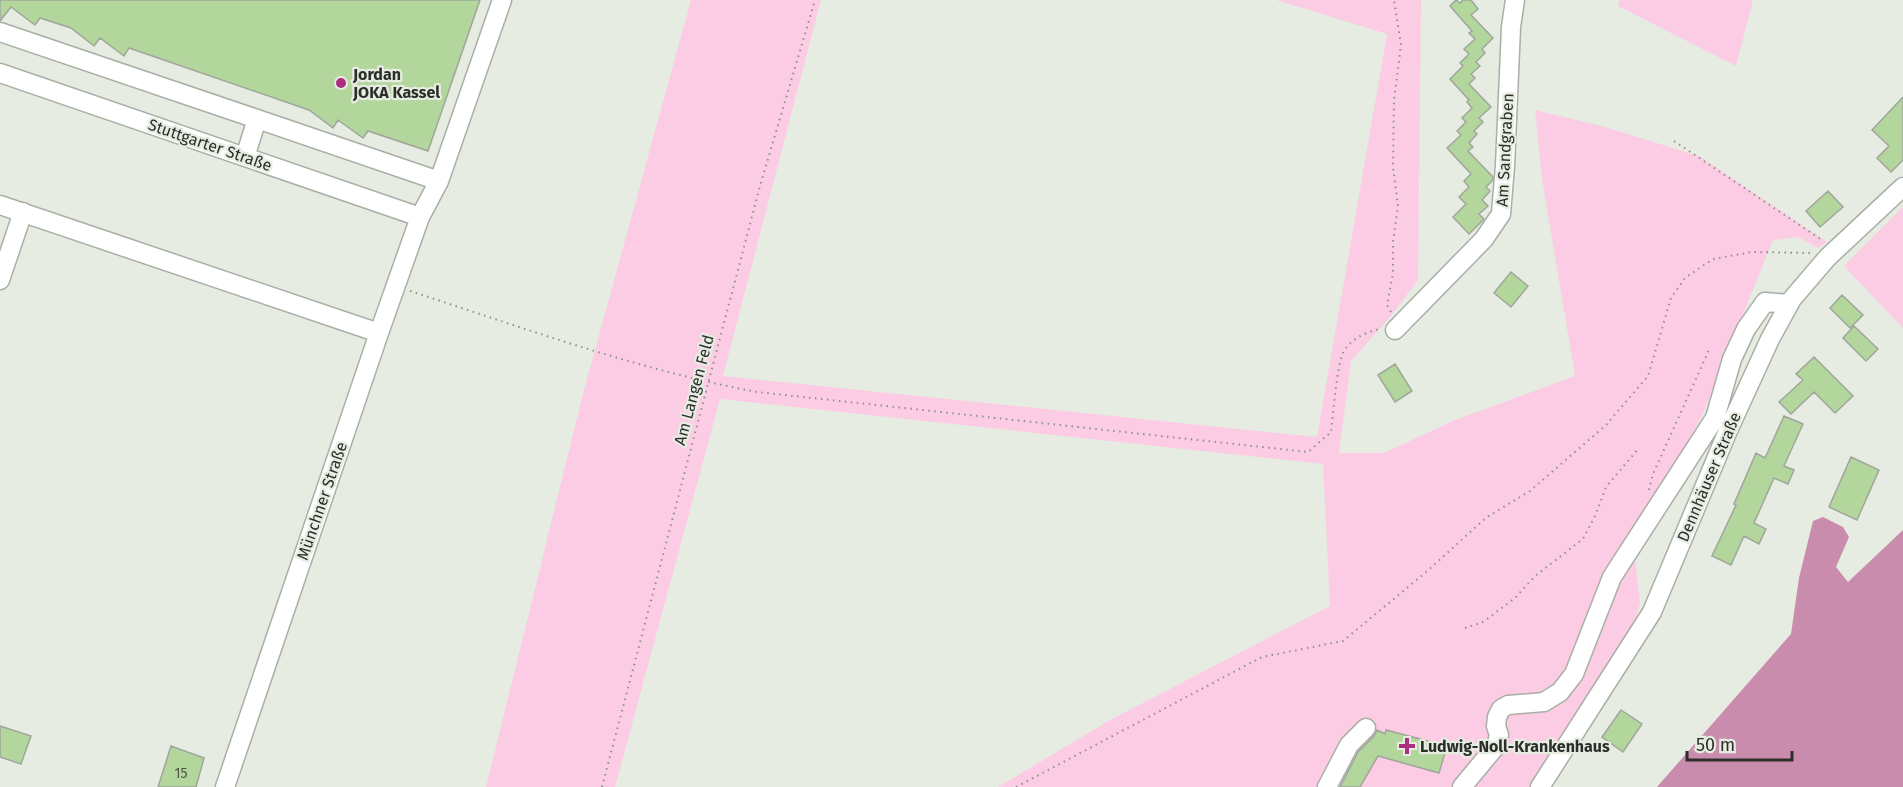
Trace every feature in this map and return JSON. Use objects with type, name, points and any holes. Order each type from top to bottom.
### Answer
[{"type":"street","name":"Münchner Straße","points":[[225,787],[395,286],[420,217],[439,181],[502,0]]},
{"type":"street","name":"Am Sandgraben","points":[[1397,328],[1484,239],[1501,214],[1511,27],[1515,0]]},
{"type":"street","points":[[0,32],[439,181]]},
{"type":"street","name":"Stuttgarter Straße","points":[[0,73],[420,217]]},
{"type":"street","points":[[245,157],[257,119]]},
{"type":"street","name":"Dennhäuser Straße","points":[[1540,787],[1652,612],[1727,434],[1770,339],[1789,304],[1833,253],[1903,187]]},
{"type":"street","points":[[0,205],[379,333]]},
{"type":"street","points":[[0,280],[23,213]]},
{"type":"street","points":[[1462,787],[1496,746],[1499,735],[1496,726],[1497,717],[1501,709],[1508,705],[1544,702],[1560,692],[1574,674],[1612,577],[1714,418],[1732,359],[1746,328],[1765,302],[1789,304]]},
{"type":"street","points":[[1328,787],[1349,745],[1366,728]]},
{"type":"path","name":"Am Langen Feld","points":[[602,787],[760,186],[815,0]]},
{"type":"path","points":[[395,286],[557,339],[708,383],[757,392],[1308,452],[1331,432],[1344,352],[1359,336],[1370,331],[1397,328],[1387,305],[1394,273],[1393,242],[1398,206],[1393,167],[1394,100],[1401,45],[1394,0]]},
{"type":"path","points":[[1674,141],[1812,234],[1833,253]]},
{"type":"path","points":[[1017,787],[1262,657],[1343,641],[1425,573],[1487,517],[1530,491],[1606,425],[1648,376],[1671,297],[1684,278],[1713,259],[1764,252],[1833,253]]},
{"type":"path","points":[[1647,494],[1653,474],[1709,350]]},
{"type":"path","points":[[1464,628],[1483,622],[1515,598],[1535,576],[1583,539],[1596,514],[1605,487],[1639,448]]},
{"type":"shaded area","points":[[691,0],[821,0],[723,376],[1317,437],[1387,34],[1276,0],[1421,0],[1418,280],[1391,316],[1351,361],[1339,453],[1384,453],[1455,420],[1575,376],[1542,179],[1535,110],[1605,127],[1699,156],[1827,242],[1818,248],[1798,237],[1773,240],[1702,416],[1633,541],[1640,603],[1635,621],[1533,787],[998,787],[1110,720],[1330,606],[1323,464],[720,399],[615,787],[486,787],[584,390]]},
{"type":"shaded area","points":[[1619,0],[1753,0],[1736,66],[1618,6]]},
{"type":"shaded area","points":[[1903,207],[1903,328],[1844,266]]},
{"type":"shaded area","points":[[1823,517],[1843,527],[1849,537],[1836,567],[1848,582],[1903,530],[1903,787],[1657,787],[1791,634],[1799,578],[1813,521]]},
{"type":"building","name":"Jordan JOKA Kassel","points":[[0,0],[480,0],[428,151],[368,131],[363,138],[338,120],[333,128],[309,110],[129,48],[124,56],[100,38],[94,46],[71,28],[40,18],[35,25],[11,7],[0,21]]},
{"type":"building","points":[[1456,0],[1460,3],[1463,0],[1471,0],[1478,9],[1471,15],[1493,38],[1482,49],[1485,53],[1476,62],[1480,66],[1471,74],[1475,78],[1469,84],[1491,107],[1479,118],[1483,122],[1474,131],[1477,134],[1469,143],[1473,147],[1468,151],[1493,177],[1493,180],[1486,187],[1490,191],[1482,200],[1488,206],[1479,214],[1484,219],[1469,234],[1453,217],[1466,204],[1459,197],[1469,187],[1464,181],[1471,174],[1447,148],[1461,135],[1457,131],[1466,122],[1462,118],[1472,108],[1467,102],[1469,100],[1450,79],[1463,66],[1460,63],[1469,54],[1464,49],[1475,39],[1469,33],[1472,31],[1450,6]]},
{"type":"building","points":[[1903,97],[1903,160],[1891,172],[1877,158],[1889,146],[1872,130]]},
{"type":"building","points":[[1828,191],[1843,207],[1820,227],[1806,211]]},
{"type":"building","points":[[1511,272],[1528,286],[1511,307],[1494,293]]},
{"type":"building","points":[[1842,295],[1863,315],[1850,328],[1830,308]]},
{"type":"building","points":[[1854,326],[1878,349],[1866,361],[1843,338]]},
{"type":"building","points":[[1814,357],[1853,396],[1835,413],[1814,392],[1791,414],[1779,402],[1803,380],[1796,374]]},
{"type":"building","points":[[1395,364],[1412,391],[1395,402],[1378,375]]},
{"type":"building","points":[[1784,416],[1803,424],[1784,466],[1794,470],[1788,484],[1774,478],[1754,523],[1766,529],[1759,544],[1744,536],[1731,565],[1712,556],[1736,505],[1734,504],[1756,453],[1765,458]]},
{"type":"building","points":[[1851,457],[1879,470],[1857,520],[1829,507]]},
{"type":"building","points":[[1621,710],[1642,724],[1623,752],[1602,737]]},
{"type":"building","points":[[0,726],[31,736],[21,764],[0,757]]},
{"type":"building","points":[[1377,730],[1385,734],[1386,730],[1447,746],[1439,773],[1378,756],[1360,787],[1340,787],[1358,752]]},
{"type":"building","points":[[171,746],[204,758],[196,787],[158,787]]},
{"type":"place","name":"Jordan JOKA Kassel","points":[[341,83]]},
{"type":"place","name":"Ludwig-Noll-Krankenhaus","points":[[1407,746]]}]
